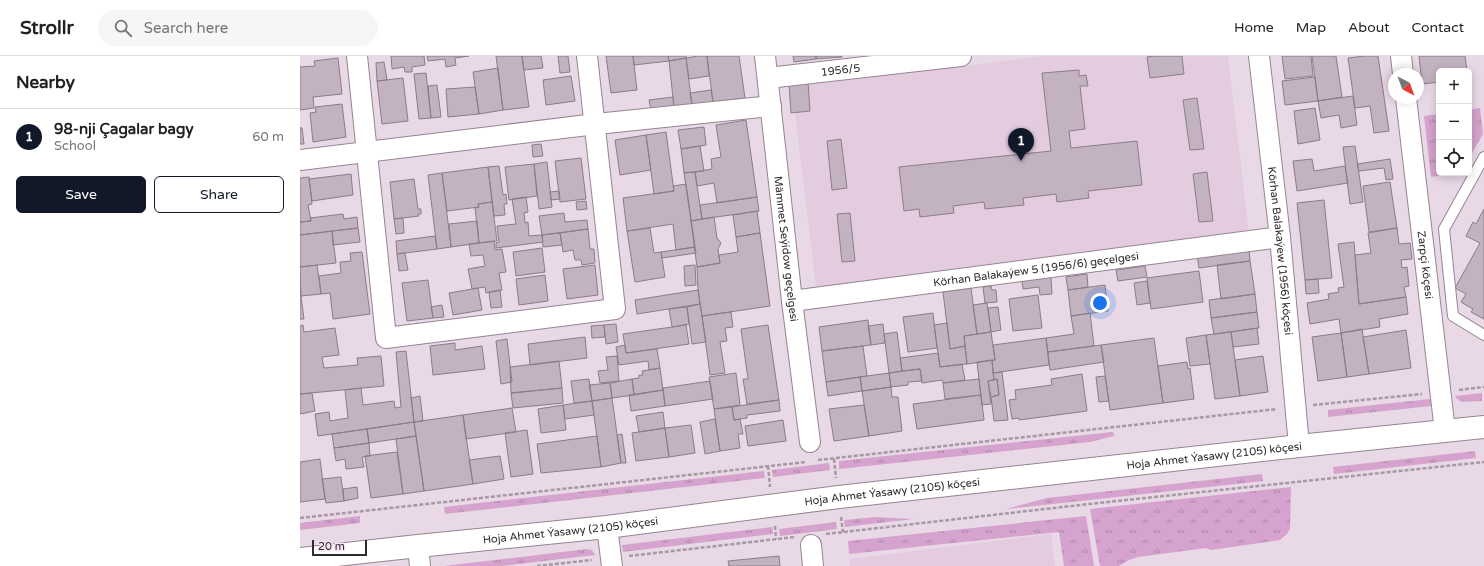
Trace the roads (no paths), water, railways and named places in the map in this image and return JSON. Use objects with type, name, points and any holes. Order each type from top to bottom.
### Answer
[{"type":"street","points":[[357,56],[386,338],[615,309],[596,124],[587,56]]},
{"type":"street","name":"Mämmet Seýidow geçelgesi","points":[[765,56],[792,301],[810,442]]},
{"type":"street","name":"1956/5","points":[[768,78],[961,56]]},
{"type":"street","name":"Körhan Balakaýew (1956) köçesi","points":[[1259,56],[1280,236],[1299,446]]},
{"type":"street","points":[[1401,56],[1402,68]]},
{"type":"street","name":"Zarpçi köçesi","points":[[1407,104],[1445,431]]},
{"type":"street","points":[[300,160],[596,124],[771,106]]},
{"type":"street","name":"Körhan Balakaýew 5 (1956/6) geçelgesi","points":[[792,301],[1280,236]]},
{"type":"street","name":"Hoja Ahmet Ýasawy (2105) köçesi","points":[[300,559],[419,556],[607,527],[772,505],[1299,446],[1484,427]]},
{"type":"street","points":[[607,527],[612,562]]},
{"type":"street","points":[[810,539],[813,566]]},
{"type":"lane","points":[[1484,157],[1444,229],[1453,316],[1484,335]]},
{"type":"place","name":"98-nji Çagalar bagy","points":[[1021,161]]}]
